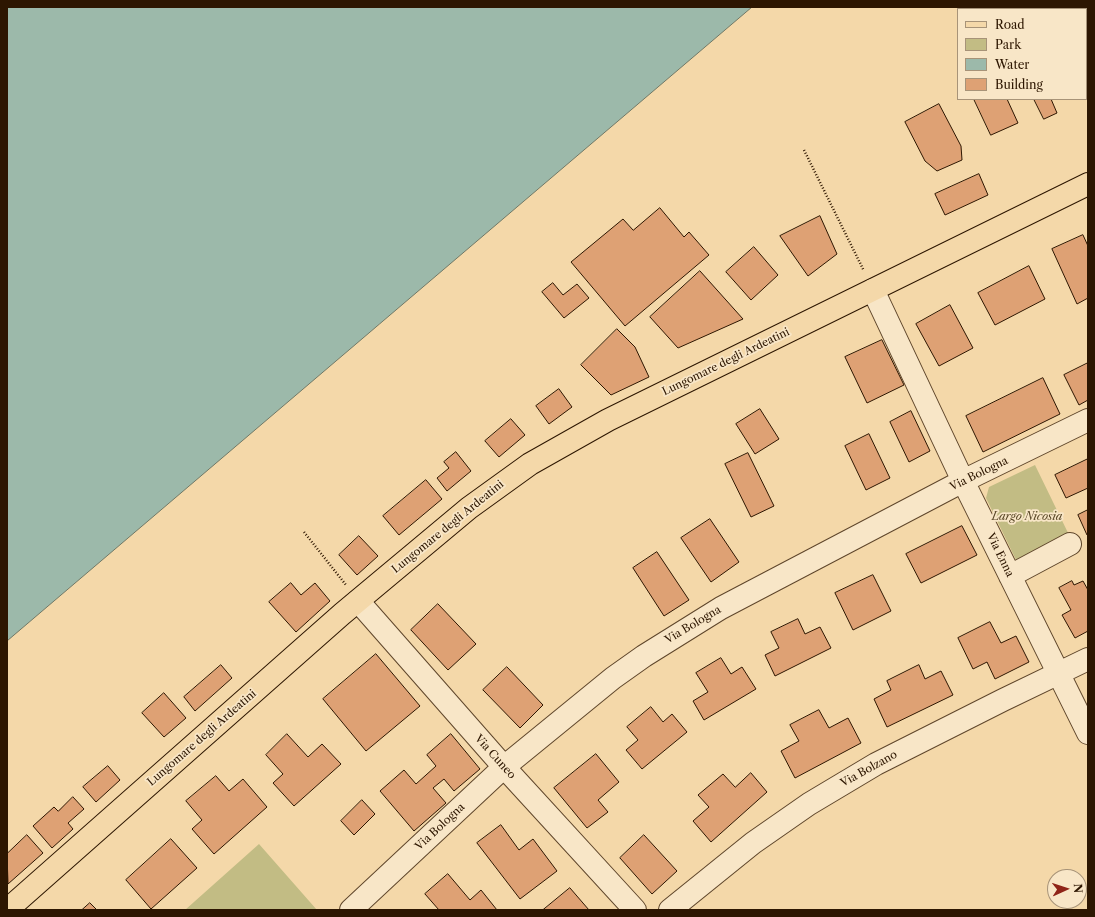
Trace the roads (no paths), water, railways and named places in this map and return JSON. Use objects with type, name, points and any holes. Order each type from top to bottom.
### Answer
[{"type":"main road","name":"Lungomare degli Ardeatini","points":[[7,910],[358,601],[473,504],[530,464],[602,423],[1088,184]]},
{"type":"street","name":"Via Enna","points":[[873,290],[963,481],[1088,733]]},
{"type":"street","name":"Via Bologna","points":[[351,910],[504,767],[612,678],[644,656],[685,629],[721,608],[963,481],[1088,420]]},
{"type":"street","points":[[1010,576],[1070,544]]},
{"type":"street","name":"Via Cuneo","points":[[358,601],[504,767],[635,910]]},
{"type":"street","name":"Via Bolzano","points":[[670,910],[753,843],[809,804],[876,764],[1088,659]]},
{"type":"water","points":[[7,7],[752,7],[7,641]]},
{"type":"park label","name":"Largo Nicosia","points":[[1027,517]]}]
